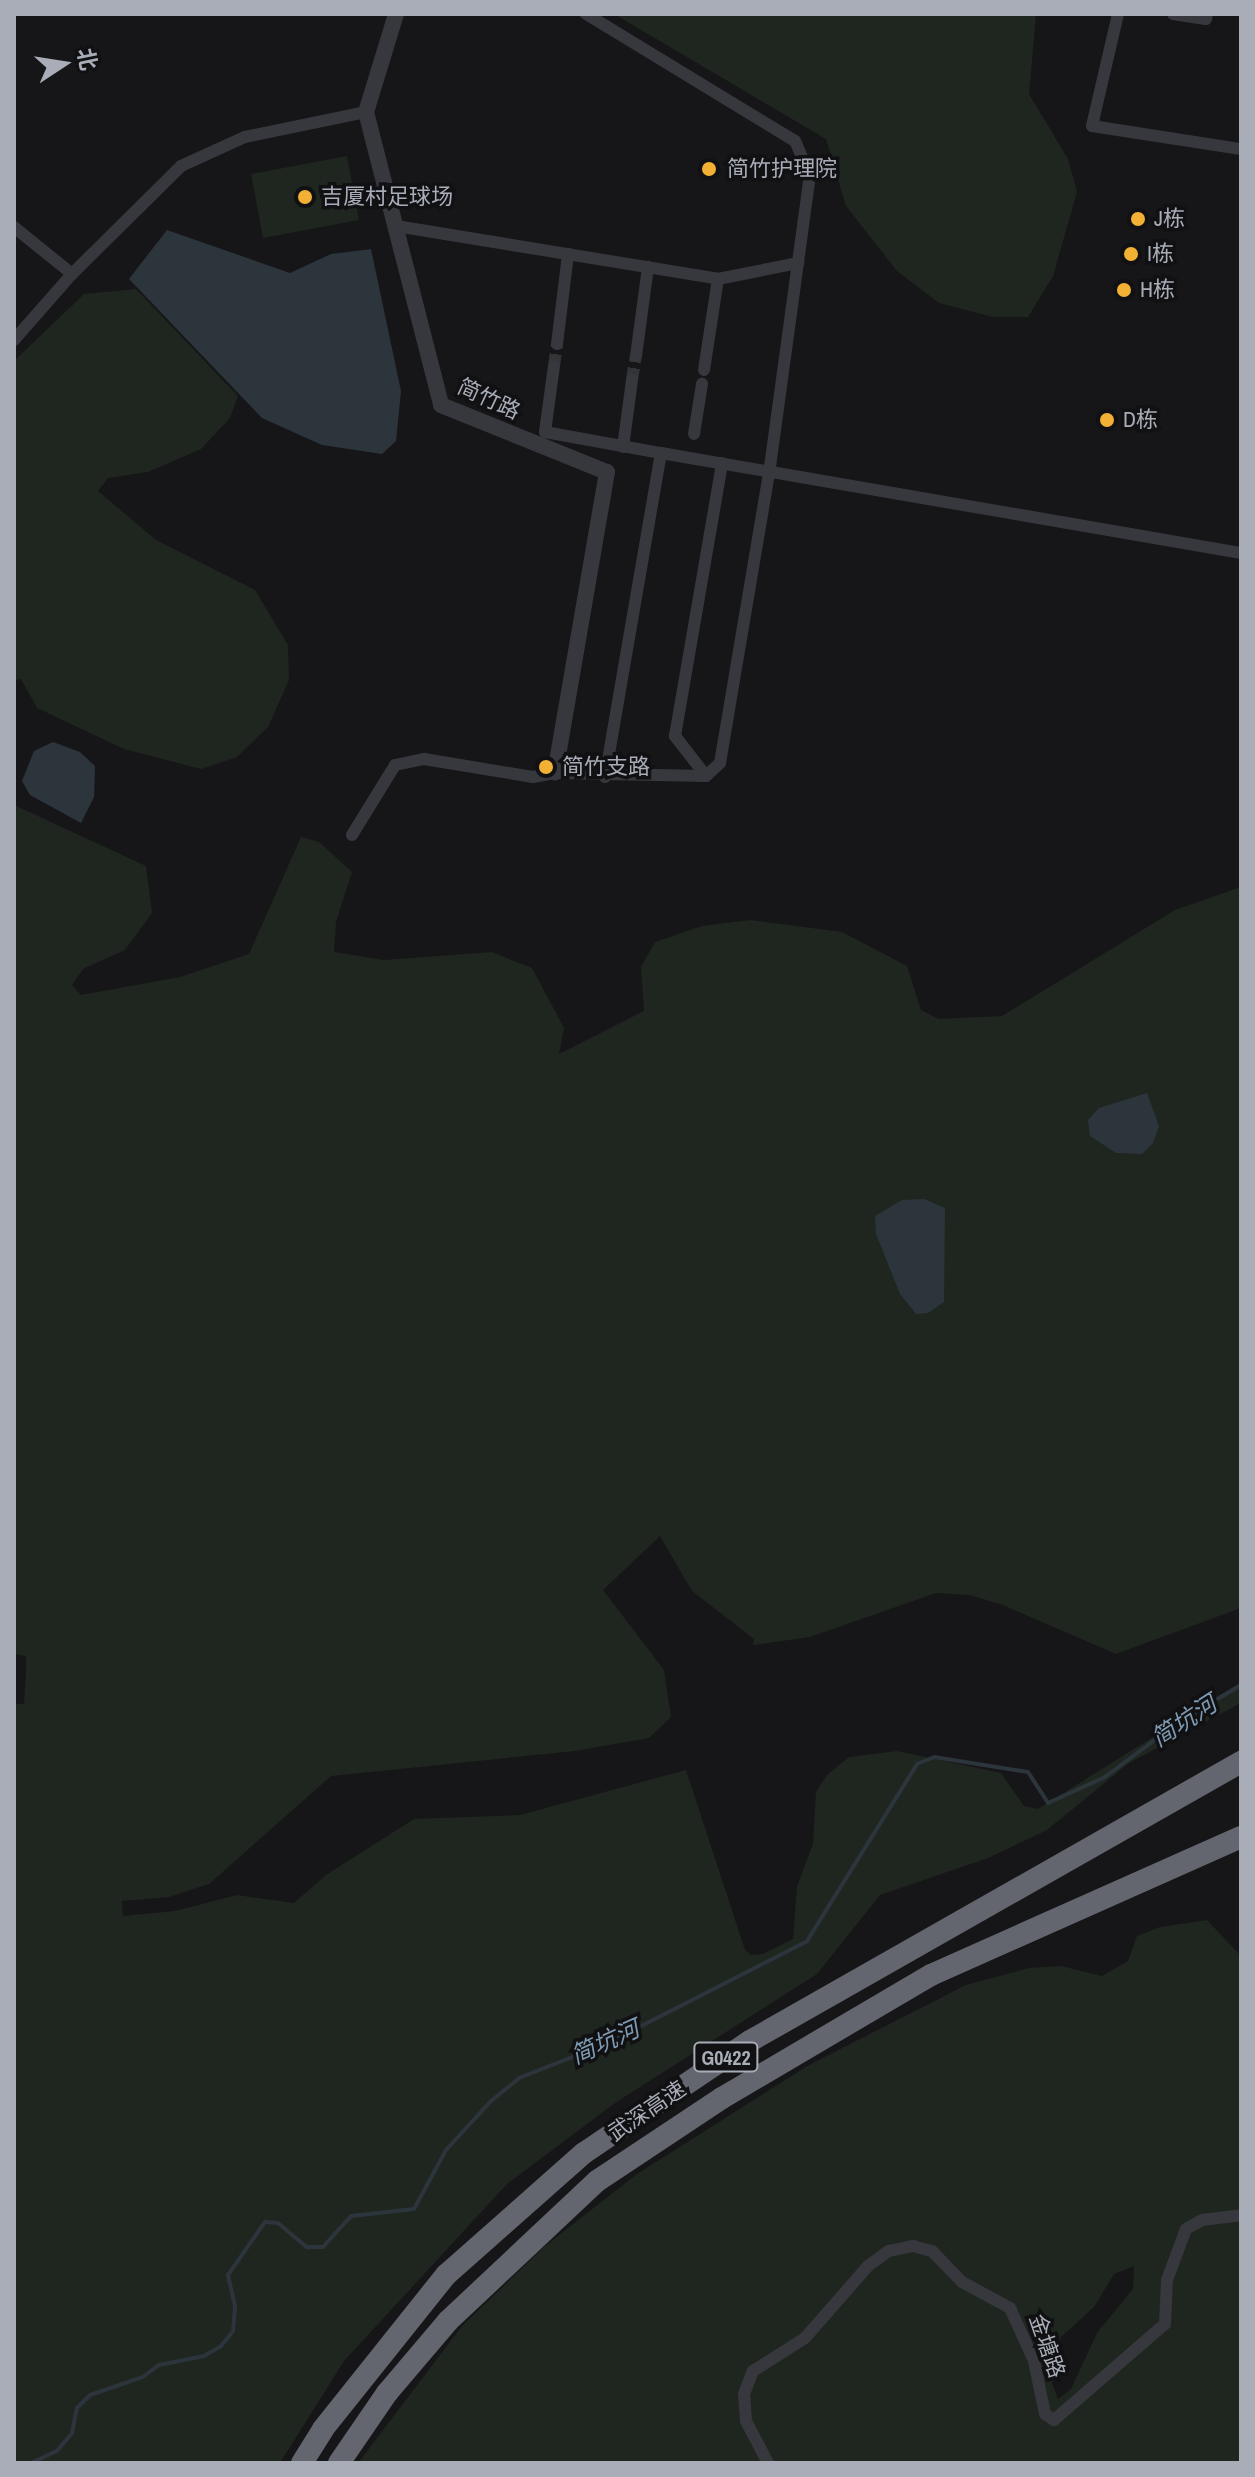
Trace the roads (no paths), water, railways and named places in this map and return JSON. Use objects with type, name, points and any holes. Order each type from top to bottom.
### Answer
[{"type":"highway","name":"武深高速","points":[[302,2463],[323,2429],[446,2275],[584,2153],[750,2041],[1241,1762]]},
{"type":"highway","name":"武深高速","points":[[339,2463],[387,2393],[448,2321],[597,2181],[735,2090],[931,1975],[1241,1837]]},
{"type":"street","points":[[14,340],[72,274],[195,158],[245,137],[366,112],[396,14]]},
{"type":"street","points":[[352,835],[395,765],[424,759],[533,777],[555,773],[605,777],[706,776],[720,763],[769,474],[810,176],[795,141],[586,14]]},
{"type":"street","points":[[1118,14],[1092,126],[1241,149]]},
{"type":"street","points":[[1173,14],[1206,19],[1207,14]]},
{"type":"street","name":"简竹路","points":[[366,112],[441,405],[607,472],[555,773]]},
{"type":"street","points":[[396,226],[718,279],[798,263]]},
{"type":"street","points":[[14,227],[72,274]]},
{"type":"street","points":[[557,344],[568,254]]},
{"type":"street","points":[[636,356],[648,267]]},
{"type":"street","points":[[704,370],[718,279]]},
{"type":"street","points":[[554,366],[545,432],[661,453],[692,446],[722,463],[769,474],[1241,553]]},
{"type":"street","points":[[623,447],[632,380]]},
{"type":"street","points":[[692,446],[702,384]]},
{"type":"street","points":[[605,777],[661,453]]},
{"type":"street","points":[[706,776],[675,736],[722,463]]},
{"type":"street","name":"金塘路","points":[[768,2463],[746,2421],[744,2394],[753,2371],[805,2338],[868,2266],[889,2251],[923,2247],[956,2278],[1010,2308],[1034,2361],[1045,2414],[1054,2420],[1165,2324],[1167,2280],[1186,2229],[1202,2220],[1241,2215]]},
{"type":"waterway","name":"简坑河","points":[[31,2463],[57,2451],[72,2433],[77,2408],[90,2395],[143,2377],[159,2365],[204,2356],[221,2346],[233,2331],[235,2306],[228,2275],[265,2222],[278,2223],[307,2247],[323,2247],[351,2216],[414,2209],[446,2150],[491,2101],[519,2078],[608,2043],[807,1941],[917,1764],[934,1757],[1028,1772],[1048,1803],[1105,1777],[1180,1721],[1241,1685]]},
{"type":"tunnel","points":[[554,366],[557,344]]},
{"type":"tunnel","points":[[632,380],[636,356]]},
{"type":"place","name":"简竹护理院","points":[[709,169]]},
{"type":"place","name":"吉厦村足球场","points":[[305,197]]},
{"type":"place","name":"J栋","points":[[1138,219]]},
{"type":"place","name":"I栋","points":[[1131,254]]},
{"type":"place","name":"H栋","points":[[1124,290]]},
{"type":"place","name":"D栋","points":[[1107,420]]},
{"type":"place","name":"简竹支路","points":[[546,767]]}]
